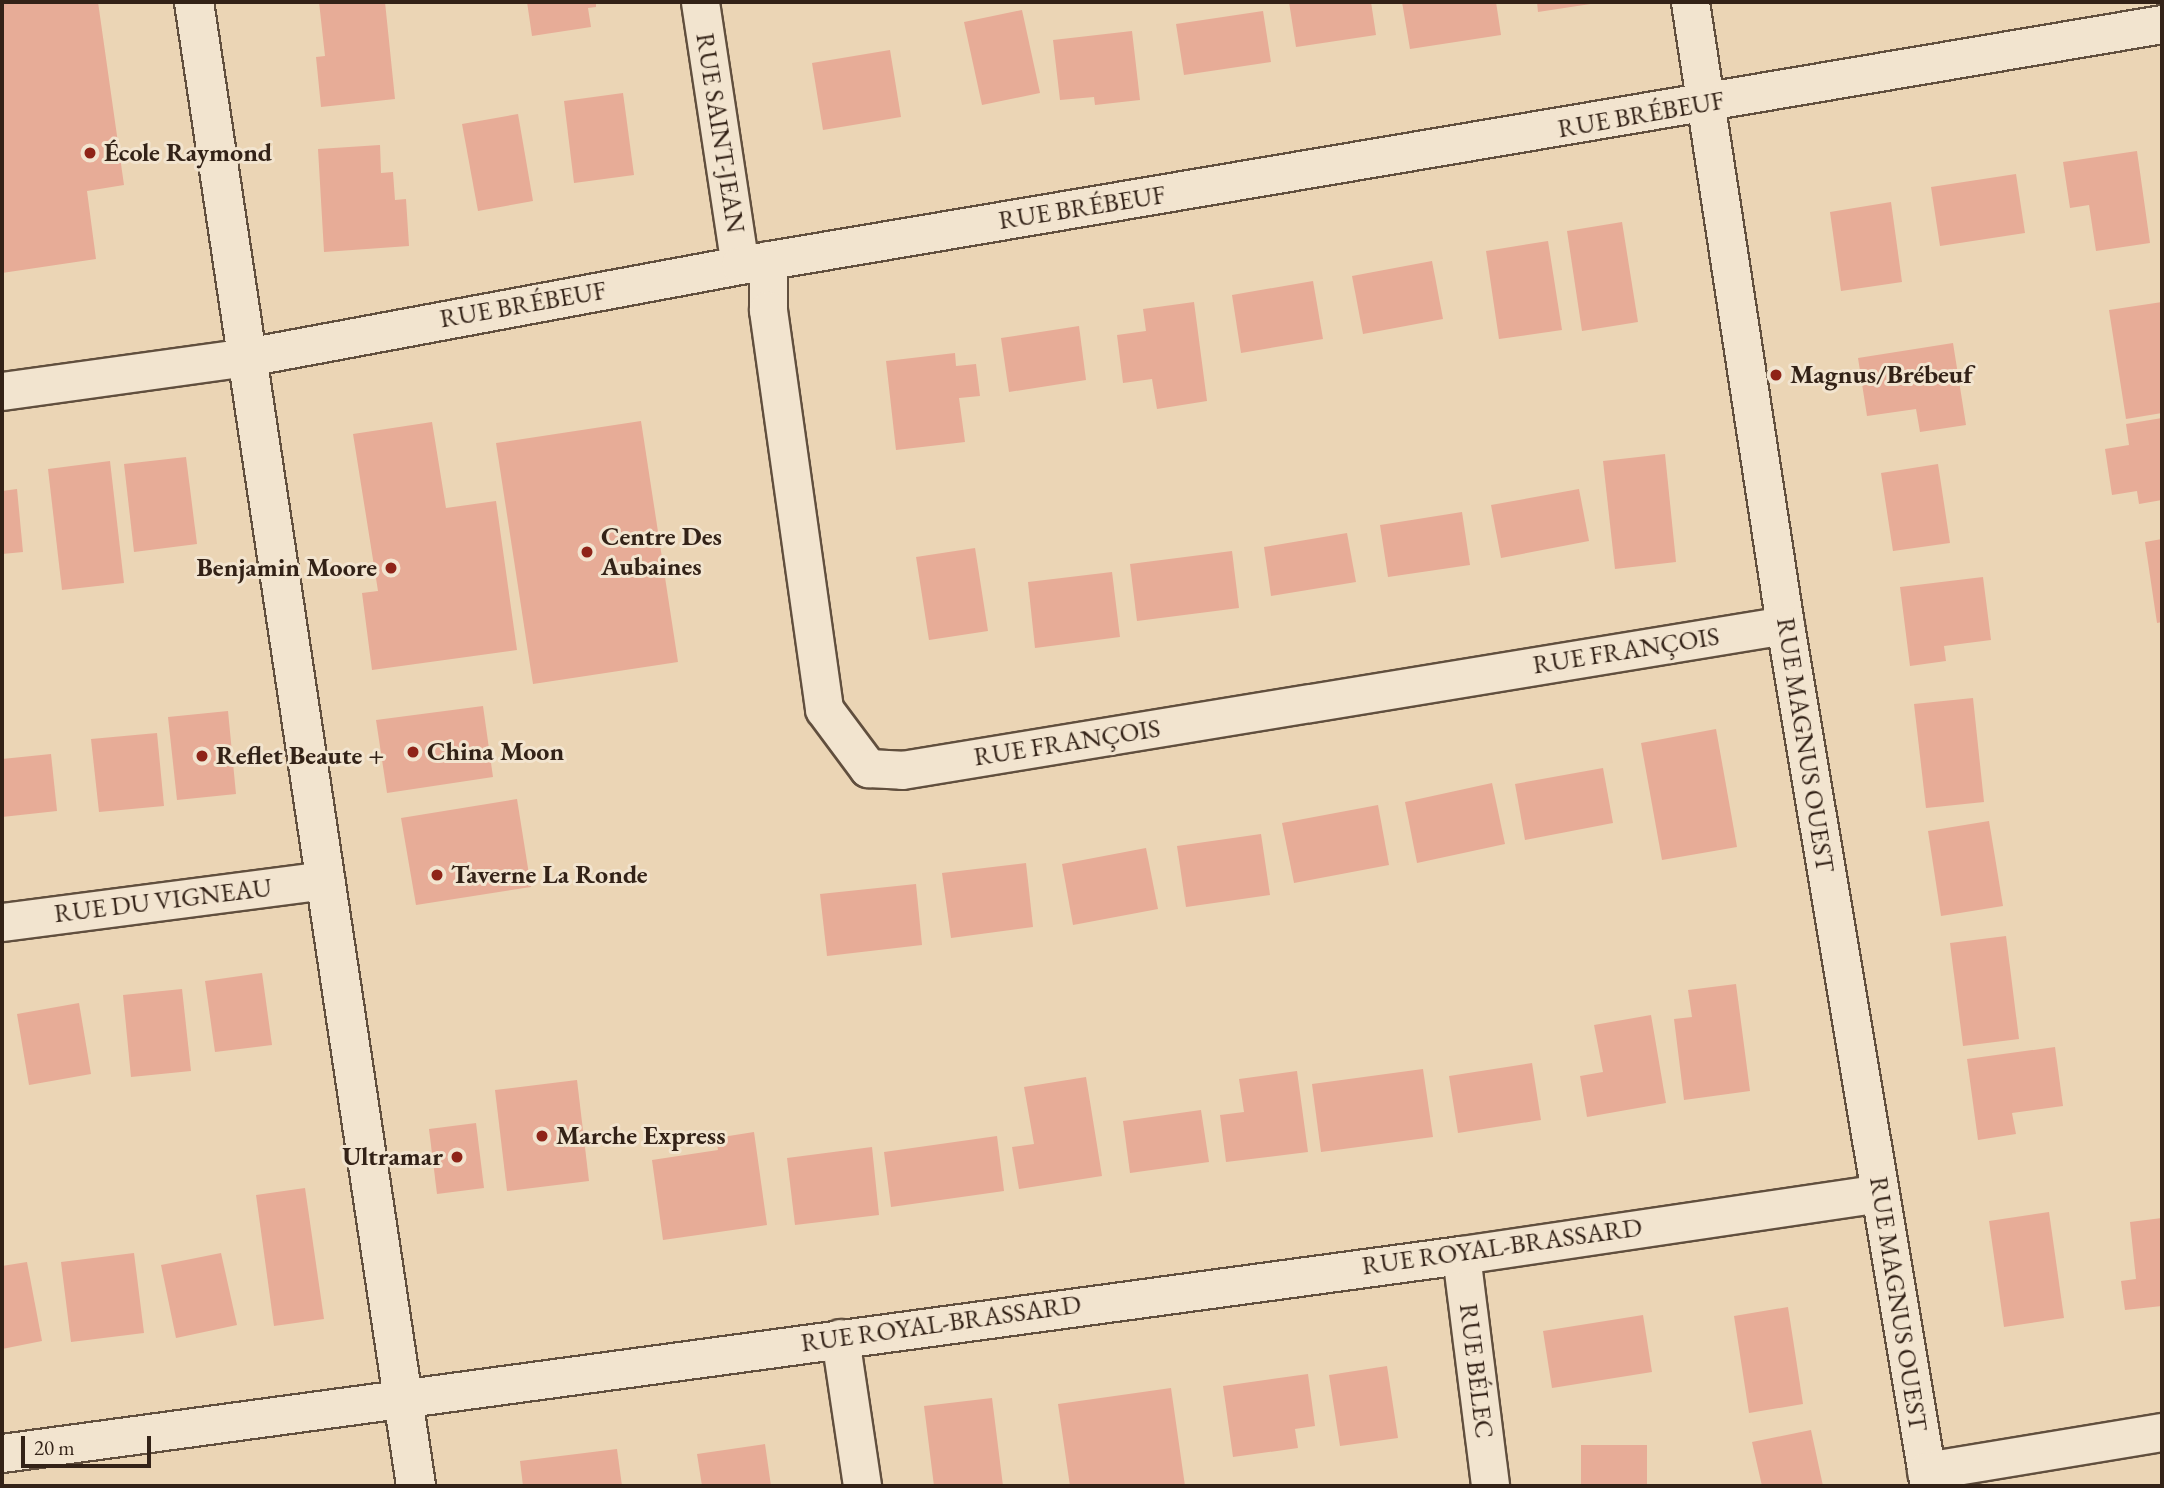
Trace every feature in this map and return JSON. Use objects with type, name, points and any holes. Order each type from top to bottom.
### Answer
[{"type":"street","points":[[194,2],[416,1486]]},
{"type":"street","name":"RUE SAINT-JEAN","points":[[700,2],[754,262]]},
{"type":"street","name":"RUE MAGNUS OUEST","points":[[1690,2],[1785,625],[1928,1479]]},
{"type":"street","name":"RUE BRÉBEUF","points":[[2,391],[247,356],[754,262],[1705,105],[2162,24]]},
{"type":"street","name":"RUE FRANÇOIS","points":[[754,262],[768,310],[824,709],[867,768],[902,770],[1785,625]]},
{"type":"street","name":"RUE DU VIGNEAU","points":[[2,922],[325,880]]},
{"type":"street","name":"RUE ROYAL-BRASSARD","points":[[2,1453],[403,1401],[839,1338],[1461,1255],[1879,1193]]},
{"type":"street","name":"RUE BÉLEC","points":[[1461,1255],[1490,1486]]},
{"type":"street","points":[[839,1338],[862,1486]]},
{"type":"street","points":[[1928,1479],[2162,1432]]},
{"type":"building","points":[[2,2],[98,2],[124,185],[87,191],[96,259],[2,273]]},
{"type":"building","points":[[319,2],[385,2],[395,99],[321,107],[316,57],[325,56]]},
{"type":"building","points":[[527,2],[596,2],[596,7],[588,8],[591,27],[532,36]]},
{"type":"building","points":[[1289,2],[1371,2],[1376,35],[1296,47]]},
{"type":"building","points":[[1402,2],[1496,2],[1501,35],[1410,49]]},
{"type":"building","points":[[1537,2],[1597,2],[1597,3],[1538,12]]},
{"type":"building","points":[[1022,10],[1040,93],[982,105],[964,22]]},
{"type":"building","points":[[1263,11],[1271,62],[1184,75],[1176,24]]},
{"type":"building","points":[[1132,31],[1140,100],[1095,105],[1094,97],[1060,100],[1053,40]]},
{"type":"building","points":[[890,50],[901,117],[823,130],[812,63]]},
{"type":"building","points":[[623,93],[634,175],[574,183],[564,101]]},
{"type":"building","points":[[518,114],[533,201],[478,211],[462,124]]},
{"type":"building","points":[[380,145],[381,173],[393,172],[395,200],[406,199],[409,246],[324,252],[318,149]]},
{"type":"building","points":[[2137,151],[2150,243],[2096,251],[2089,205],[2070,208],[2063,162]]},
{"type":"building","points":[[2016,174],[2025,233],[1940,246],[1931,187]]},
{"type":"building","points":[[1891,202],[1902,282],[1841,291],[1830,212]]},
{"type":"building","points":[[1622,222],[1638,322],[1582,331],[1567,231]]},
{"type":"building","points":[[1548,241],[1562,330],[1499,339],[1486,251]]},
{"type":"building","points":[[1432,261],[1443,319],[1363,334],[1352,276]]},
{"type":"building","points":[[1313,281],[1323,339],[1241,353],[1232,295]]},
{"type":"building","points":[[1194,302],[1207,401],[1157,409],[1152,379],[1123,383],[1117,335],[1146,331],[1143,309]]},
{"type":"building","points":[[2162,302],[2162,413],[2126,419],[2109,310]]},
{"type":"building","points":[[1079,326],[1086,380],[1009,392],[1001,338]]},
{"type":"building","points":[[1953,343],[1966,425],[1920,432],[1916,409],[1867,416],[1858,358]]},
{"type":"building","points":[[955,353],[956,366],[976,364],[980,396],[959,398],[965,442],[896,450],[886,361]]},
{"type":"building","points":[[2162,418],[2162,500],[2139,504],[2137,491],[2112,495],[2105,449],[2129,445],[2126,424]]},
{"type":"building","name":"Centre Des Aubaines","points":[[641,421],[678,662],[533,684],[496,443]]},
{"type":"building","points":[[432,422],[446,508],[496,501],[517,650],[372,670],[362,593],[378,591],[353,434]]},
{"type":"building","points":[[1665,454],[1676,562],[1615,569],[1603,461]]},
{"type":"building","points":[[186,457],[197,544],[134,552],[124,464]]},
{"type":"building","points":[[110,461],[124,583],[62,590],[48,469]]},
{"type":"building","points":[[1938,464],[1950,543],[1893,551],[1881,473]]},
{"type":"building","points":[[17,489],[23,552],[2,554],[2,491]]},
{"type":"building","points":[[1579,489],[1589,541],[1501,558],[1491,505]]},
{"type":"building","points":[[1462,512],[1470,565],[1388,577],[1380,525]]},
{"type":"building","points":[[1347,533],[1356,582],[1271,596],[1264,547]]},
{"type":"building","points":[[2162,539],[2162,622],[2157,623],[2145,542]]},
{"type":"building","points":[[975,548],[988,631],[929,640],[916,557]]},
{"type":"building","points":[[1232,551],[1239,608],[1137,621],[1130,564]]},
{"type":"building","points":[[1112,572],[1120,637],[1035,648],[1028,582]]},
{"type":"building","points":[[1983,577],[1991,640],[1944,646],[1946,661],[1910,666],[1900,587]]},
{"type":"building","points":[[1973,698],[1984,802],[1926,808],[1914,704]]},
{"type":"building","points":[[483,706],[493,777],[387,793],[376,720]]},
{"type":"building","name":"Reflet Beaute +","points":[[228,711],[236,794],[177,800],[168,717]]},
{"type":"building","points":[[1716,729],[1737,847],[1662,860],[1641,743]]},
{"type":"building","points":[[157,733],[164,806],[99,812],[91,739]]},
{"type":"building","points":[[51,754],[57,811],[2,817],[2,759]]},
{"type":"building","points":[[1603,768],[1613,823],[1525,840],[1515,784]]},
{"type":"building","points":[[1492,783],[1505,844],[1417,863],[1405,802]]},
{"type":"building","points":[[517,799],[531,887],[416,905],[401,818]]},
{"type":"building","points":[[1378,805],[1389,865],[1294,883],[1282,823]]},
{"type":"building","points":[[1989,821],[2003,906],[1941,916],[1928,831]]},
{"type":"building","points":[[1261,834],[1270,895],[1186,907],[1177,846]]},
{"type":"building","points":[[1146,848],[1158,909],[1073,925],[1062,864]]},
{"type":"building","points":[[1026,863],[1033,927],[951,938],[942,873]]},
{"type":"building","points":[[916,884],[922,945],[827,956],[820,894]]},
{"type":"building","points":[[2006,936],[2019,1039],[1963,1046],[1950,943]]},
{"type":"building","points":[[262,973],[272,1045],[215,1052],[205,981]]},
{"type":"building","points":[[1736,984],[1750,1091],[1684,1100],[1674,1019],[1692,1017],[1688,990]]},
{"type":"building","points":[[182,989],[191,1071],[131,1077],[123,995]]},
{"type":"building","points":[[79,1003],[91,1074],[29,1085],[17,1014]]},
{"type":"building","points":[[1651,1015],[1666,1103],[1587,1117],[1580,1076],[1603,1072],[1594,1025]]},
{"type":"building","points":[[2055,1047],[2063,1106],[2012,1113],[2016,1134],[1978,1140],[1967,1059]]},
{"type":"building","points":[[1532,1063],[1541,1120],[1458,1133],[1449,1076]]},
{"type":"building","points":[[1423,1069],[1433,1137],[1321,1152],[1312,1084]]},
{"type":"building","points":[[1297,1071],[1308,1152],[1226,1162],[1220,1115],[1244,1112],[1239,1079]]},
{"type":"building","points":[[1086,1077],[1102,1176],[1019,1189],[1012,1147],[1034,1144],[1024,1087]]},
{"type":"building","name":"Marche Express","points":[[577,1080],[589,1181],[507,1191],[495,1090]]},
{"type":"building","points":[[1201,1110],[1209,1162],[1130,1173],[1123,1121]]},
{"type":"building","points":[[476,1123],[484,1188],[437,1194],[429,1129]]},
{"type":"building","points":[[754,1132],[767,1225],[663,1240],[652,1160],[718,1150],[716,1138]]},
{"type":"building","points":[[997,1136],[1004,1191],[891,1207],[884,1152]]},
{"type":"building","points":[[872,1147],[879,1215],[795,1225],[787,1158]]},
{"type":"building","points":[[305,1188],[324,1319],[274,1326],[256,1195]]},
{"type":"building","points":[[2049,1212],[2064,1318],[2004,1327],[1989,1221]]},
{"type":"building","points":[[2162,1218],[2162,1306],[2125,1310],[2121,1281],[2136,1279],[2130,1222]]},
{"type":"building","points":[[134,1253],[144,1333],[71,1342],[61,1262]]},
{"type":"building","points":[[221,1253],[237,1325],[176,1338],[161,1265]]},
{"type":"building","points":[[27,1262],[42,1341],[2,1349],[2,1266]]},
{"type":"building","points":[[1788,1307],[1803,1404],[1749,1413],[1734,1316]]},
{"type":"building","points":[[1643,1315],[1652,1372],[1552,1388],[1543,1331]]},
{"type":"building","points":[[1387,1366],[1398,1438],[1340,1446],[1329,1375]]},
{"type":"building","points":[[1308,1374],[1315,1426],[1295,1429],[1298,1448],[1233,1457],[1223,1386]]},
{"type":"building","points":[[1171,1388],[1185,1486],[1070,1486],[1058,1404]]},
{"type":"building","points":[[992,1398],[1003,1486],[934,1486],[924,1406]]},
{"type":"building","points":[[1811,1430],[1823,1486],[1762,1486],[1752,1442]]},
{"type":"building","points":[[765,1444],[771,1486],[702,1486],[697,1454]]},
{"type":"building","points":[[1581,1445],[1647,1445],[1647,1486],[1581,1486]]},
{"type":"building","points":[[617,1449],[622,1486],[523,1486],[520,1461]]},
{"type":"place","name":"École Raymond","points":[[90,153]]},
{"type":"place","name":"Magnus/Brébeuf","points":[[1776,375]]},
{"type":"place","name":"Centre Des Aubaines","points":[[587,552]]},
{"type":"place","name":"Benjamin Moore","points":[[391,568]]},
{"type":"place","name":"China Moon","points":[[413,752]]},
{"type":"place","name":"Reflet Beaute +","points":[[202,756]]},
{"type":"place","name":"Taverne La Ronde","points":[[437,875]]},
{"type":"place","name":"Marche Express","points":[[542,1136]]},
{"type":"place","name":"Ultramar","points":[[457,1157]]}]
